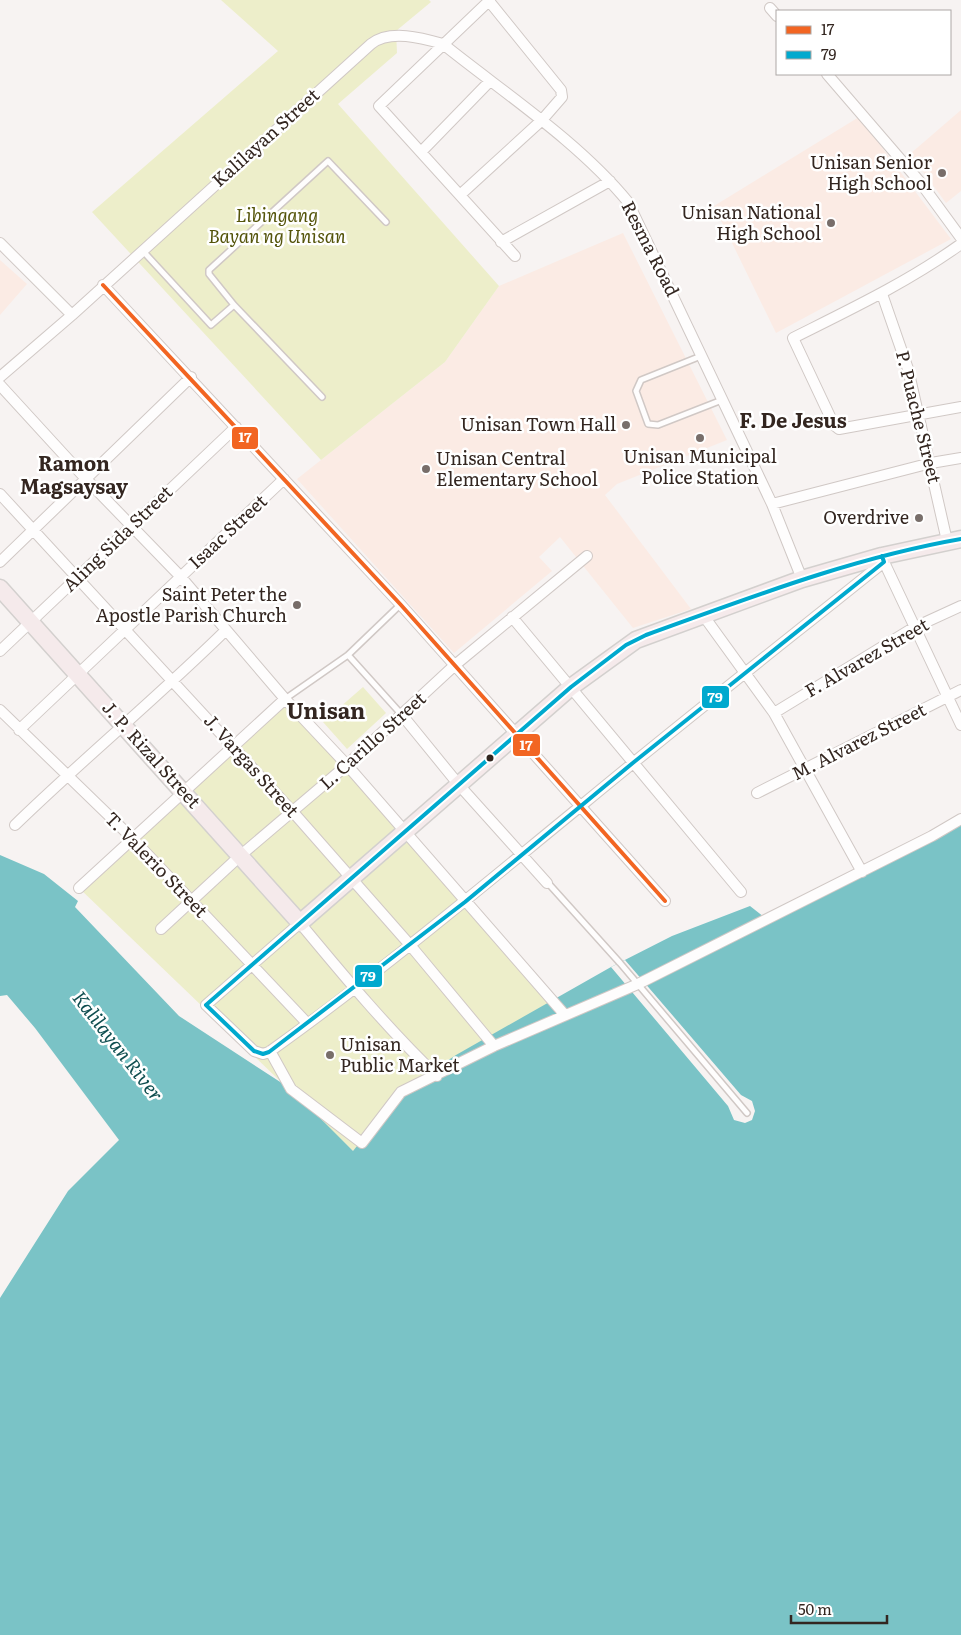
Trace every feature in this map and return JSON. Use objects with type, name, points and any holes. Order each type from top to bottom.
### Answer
[{"type":"main road","points":[[300,923],[570,687],[636,640],[802,579],[954,540]]},
{"type":"main road","name":"J. P. Rizal Street","points":[[0,588],[300,923]]},
{"type":"street","points":[[460,195],[542,120],[559,101],[561,90],[489,0],[379,106],[515,256]]},
{"type":"street","name":"Resma Road","points":[[376,40],[415,37],[443,44],[542,120],[610,181],[634,212],[772,504],[802,579]]},
{"type":"street","name":"Kalilayan Street","points":[[0,377],[72,315],[376,40]]},
{"type":"street","points":[[828,75],[920,182],[961,238]]},
{"type":"street","points":[[421,152],[490,81]]},
{"type":"street","points":[[501,242],[610,181]]},
{"type":"street","points":[[0,243],[72,315]]},
{"type":"street","points":[[961,244],[927,268],[882,294],[793,338],[836,428],[843,429],[961,407]]},
{"type":"street","points":[[103,285],[191,377],[456,665],[665,902]]},
{"type":"street","name":"P. Puache Street","points":[[882,294],[906,361],[931,463],[954,540]]},
{"type":"street","points":[[0,562],[87,480],[191,377]]},
{"type":"street","points":[[0,385],[87,480],[180,576],[285,699],[346,765],[565,1015]]},
{"type":"street","name":"Aling Sida Street","points":[[0,651],[236,427]]},
{"type":"street","points":[[772,504],[931,463],[961,458]]},
{"type":"street","name":"Isaac Street","points":[[19,730],[284,479]]},
{"type":"street","name":"J. Vargas Street","points":[[0,494],[293,812],[410,945],[494,1046]]},
{"type":"street","name":"L. Carillo Street","points":[[161,929],[241,855],[293,812],[456,665],[512,616],[587,556]]},
{"type":"street","points":[[437,1076],[396,1036],[354,988],[300,923],[206,1005],[254,1051],[267,1053],[354,988],[465,902],[883,559],[913,628],[961,725]]},
{"type":"street","name":"F. Alvarez Street","points":[[774,713],[913,628],[961,606]]},
{"type":"street","points":[[703,615],[774,713],[862,872]]},
{"type":"street","points":[[512,616],[741,892]]},
{"type":"street","points":[[15,825],[67,775],[174,681],[226,630]]},
{"type":"street","name":"M. Alvarez Street","points":[[757,793],[961,690]]},
{"type":"street","points":[[79,888],[234,748],[285,699]]},
{"type":"street","name":"T. Valerio Street","points":[[0,710],[133,839],[307,1023]]},
{"type":"street","points":[[402,715],[459,785],[547,883]]},
{"type":"street","points":[[267,1053],[291,1089],[362,1143],[401,1092],[437,1076],[494,1046],[638,984],[862,872],[961,819]]},
{"type":"lane","points":[[322,397],[234,305],[209,274],[211,266],[328,161],[386,222]]},
{"type":"lane","points":[[142,250],[211,325],[234,305]]},
{"type":"lane","points":[[702,356],[641,380],[636,391],[648,424],[658,424],[722,400]]},
{"type":"lane","points":[[285,699],[348,655],[400,605]]},
{"type":"lane","points":[[348,655],[402,715]]},
{"type":"lane","points":[[547,883],[638,984],[747,1114]]},
{"type":"shaded area","name":"Unisan Senior High School","points":[[961,110],[961,191],[946,203],[910,154]]},
{"type":"shaded area","name":"Unisan National High School","points":[[859,117],[951,239],[776,333],[714,206]]},
{"type":"shaded area","points":[[623,233],[727,440],[617,484],[605,495],[691,609],[633,628],[560,537],[539,557],[552,571],[454,653],[297,479],[445,362],[499,286]]},
{"type":"shaded area","points":[[0,260],[27,284],[0,315]]},
{"type":"green space","name":"Libingang Bayan ng Unisan","points":[[221,0],[429,0],[431,2],[396,31],[397,53],[338,104],[499,286],[445,362],[321,460],[92,212],[278,51]]},
{"type":"green space","points":[[363,687],[386,713],[347,749],[323,722]]},
{"type":"green space","points":[[285,699],[565,1015],[353,1151],[79,888]]},
{"type":"water","name":"Kalilayan River","points":[[961,821],[961,1635],[0,1635],[0,1298],[68,1191],[119,1140],[35,1028],[7,995],[0,996],[0,855],[44,874],[78,901],[75,907],[179,1016],[291,1089],[353,1151],[401,1091],[456,1055],[611,967],[672,936],[750,906],[768,920]]},
{"type":"pier","points":[[625,960],[741,1095],[752,1101],[755,1111],[752,1120],[745,1123],[734,1120],[728,1106],[611,967]]},
{"type":"transit line","name":"17","points":[[103,285],[401,605],[665,901]]},
{"type":"transit line","name":"79","points":[[882,556],[884,562],[634,762],[465,902],[269,1052],[263,1054],[254,1051],[206,1005],[571,687],[626,645],[646,635],[801,580],[880,557],[920,547],[961,539]]},
{"type":"place","name":"Unisan Senior High School","points":[[942,173]]},
{"type":"place","name":"Unisan National High School","points":[[831,223]]},
{"type":"place","name":"Unisan Town Hall","points":[[626,425]]},
{"type":"place","name":"Unisan Municipal Police Station","points":[[700,438]]},
{"type":"place","name":"Unisan Central Elementary School","points":[[426,469]]},
{"type":"place","name":"Overdrive","points":[[919,518]]},
{"type":"place","name":"Saint Peter the Apostle Parish Church","points":[[297,605]]},
{"type":"place","name":"Unisan Public Market","points":[[330,1055]]},
{"type":"district","name":"F. De Jesus","points":[[793,421]]},
{"type":"district","name":"Ramon Magsaysay","points":[[74,476]]},
{"type":"district","name":"Unisan","points":[[326,711]]}]
